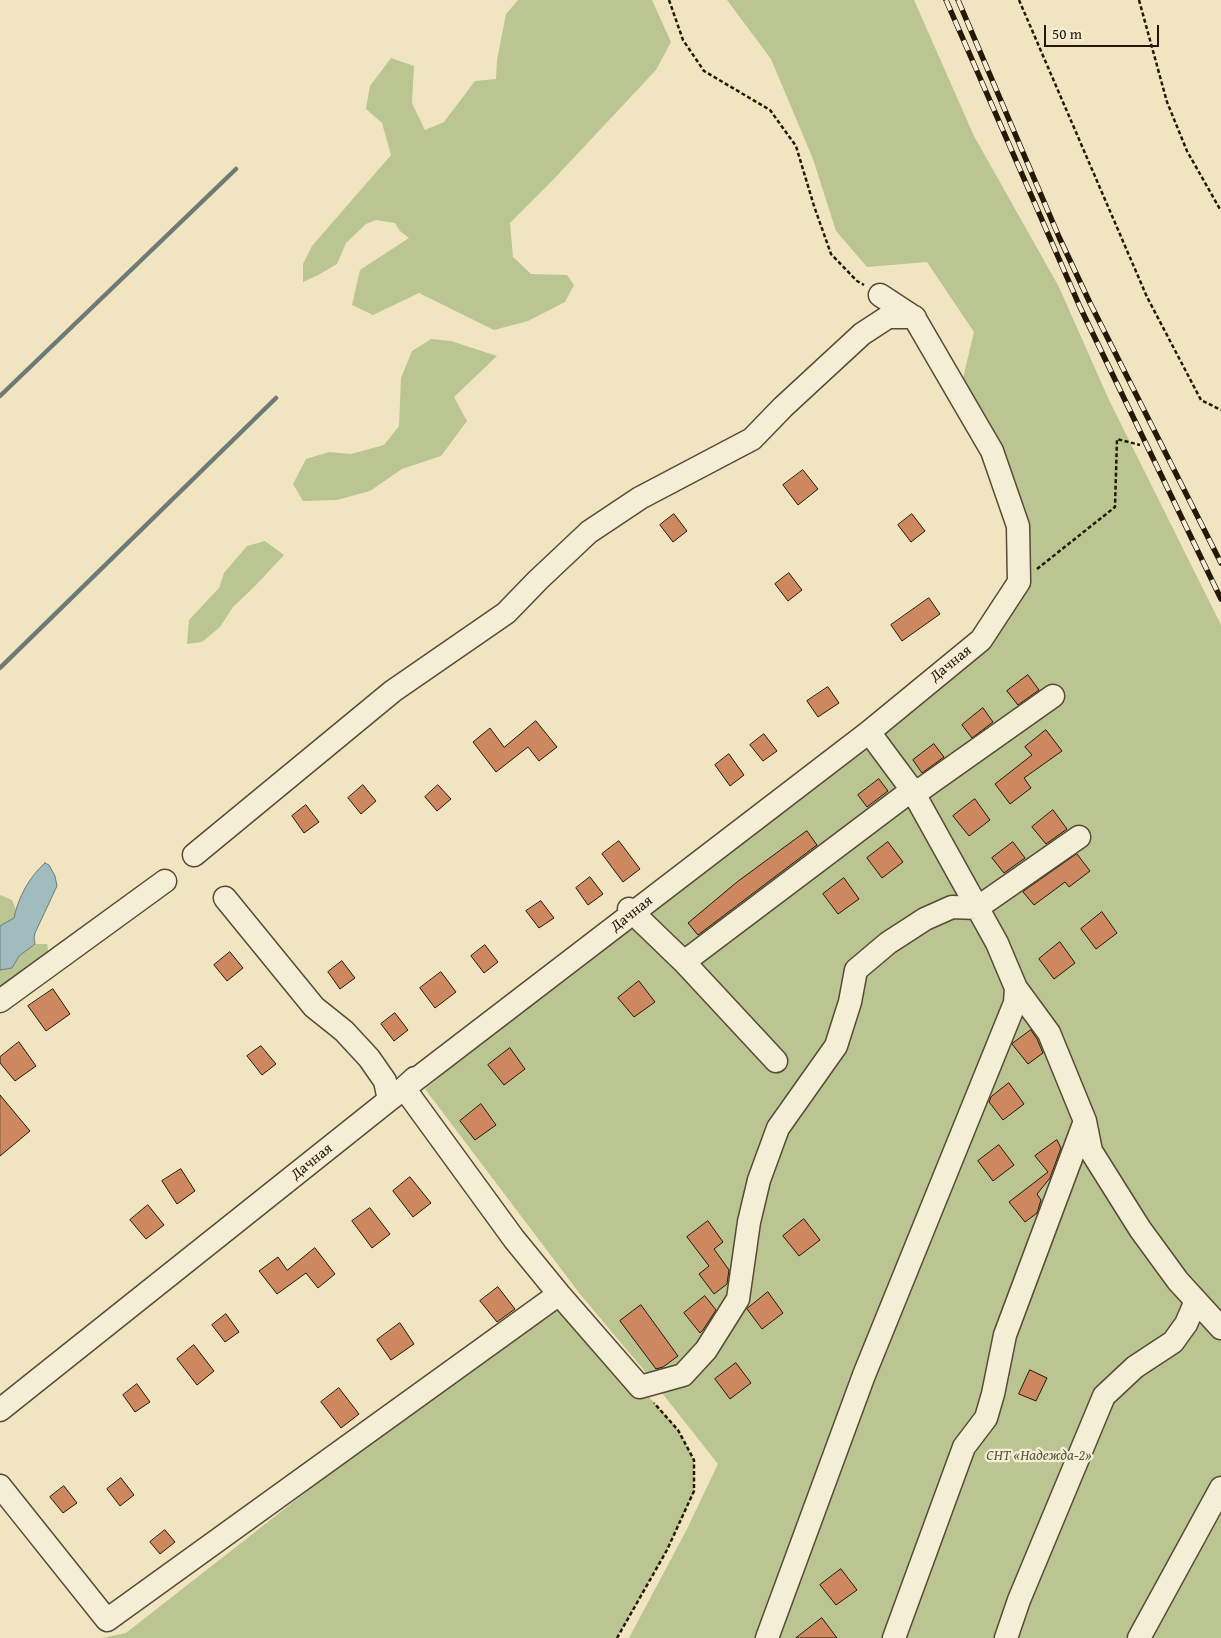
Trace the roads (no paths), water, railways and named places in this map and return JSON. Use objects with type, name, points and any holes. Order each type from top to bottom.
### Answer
[{"type":"street","points":[[880,295],[914,317]]},
{"type":"street","points":[[194,855],[393,691],[506,613],[589,532],[640,498],[752,439],[783,407],[862,334],[888,317],[914,317]]},
{"type":"street","name":"Дачная","points":[[0,1410],[396,1094],[869,732],[925,688],[981,640],[1019,582],[1018,526],[992,451],[954,373],[914,317]]},
{"type":"street","points":[[684,962],[912,790],[922,788],[1053,696]]},
{"type":"street","points":[[396,1094],[512,995],[869,732],[912,790],[997,943],[1016,988],[1049,1033],[1085,1121],[1091,1151],[1140,1229],[1178,1282],[1221,1328]]},
{"type":"street","points":[[225,898],[314,1007],[344,1031],[369,1058],[385,1081],[559,1294],[640,1387],[683,1375],[706,1350],[738,1299],[749,1222],[759,1180],[778,1128],[836,1046],[850,1002],[856,970],[888,943],[925,919],[952,908],[977,908],[1079,837]]},
{"type":"street","points":[[0,1001],[164,881]]},
{"type":"street","points":[[629,909],[684,962],[776,1060]]},
{"type":"street","points":[[767,1638],[864,1375],[1016,1003],[1016,988]]},
{"type":"street","points":[[894,1638],[964,1447],[986,1418],[1006,1335],[1085,1121]]},
{"type":"street","points":[[0,1486],[107,1620],[559,1294]]},
{"type":"street","points":[[1006,1638],[1019,1600],[1104,1396],[1135,1367],[1173,1342],[1186,1324],[1196,1301]]},
{"type":"street","points":[[1139,1638],[1221,1488]]},
{"type":"water","points":[[45,863],[49,865],[55,876],[57,886],[35,933],[35,944],[19,956],[12,968],[0,970],[0,926],[14,918],[25,888]]},
{"type":"waterway","points":[[0,396],[236,169]]},
{"type":"waterway","points":[[0,668],[276,398]]},
{"type":"railway","points":[[946,0],[1080,307],[1221,599]]},
{"type":"railway","points":[[958,0],[1059,237],[1090,303],[1221,563]]},
{"type":"park label","name":"СНТ «Надежда-2»","points":[[1039,1456]]}]
